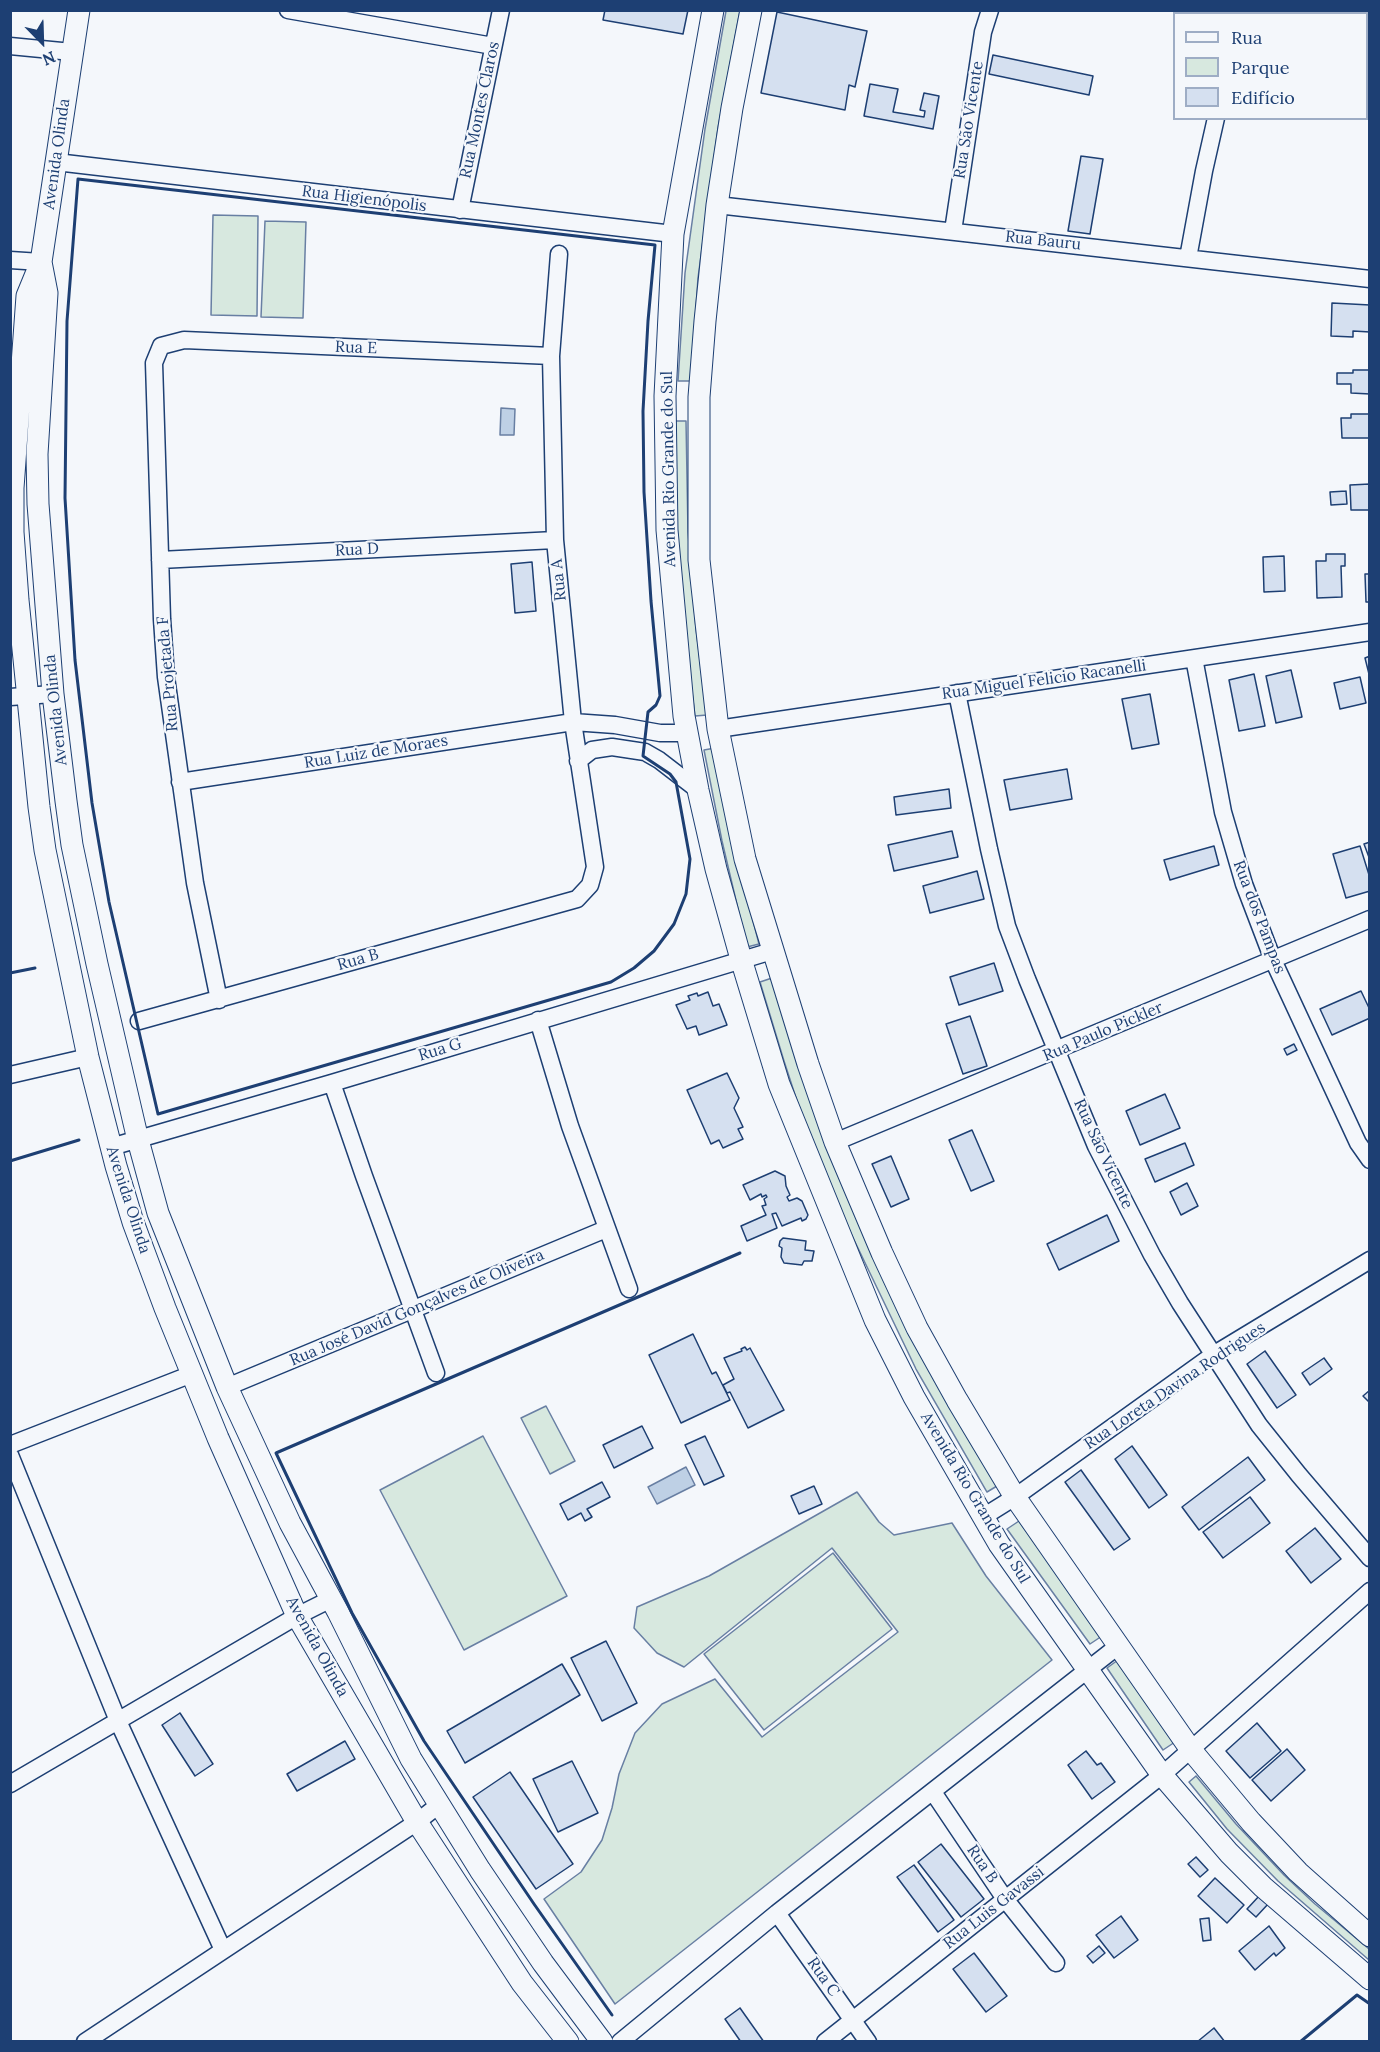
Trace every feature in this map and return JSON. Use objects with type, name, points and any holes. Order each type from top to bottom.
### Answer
[{"type":"street","name":"Avenida Olinda","points":[[79,10],[41,262],[27,296],[15,439],[12,532],[19,696],[45,850],[88,1057],[111,1147],[134,1222],[192,1374],[297,1616],[417,1822],[522,1983],[568,2042]]},
{"type":"street","points":[[288,10],[493,46]]},
{"type":"street","name":"Rua Montes Claros","points":[[460,210],[501,10]]},
{"type":"street","name":"Avenida Rio Grande do Sul","points":[[713,10],[673,234],[665,396],[667,530],[688,733],[698,790],[716,869],[779,1084],[875,1320],[914,1397],[999,1544],[1162,1775],[1242,1866],[1370,1979]]},
{"type":"street","name":"Avenida Rio Grande do Sul","points":[[751,10],[732,108],[717,205],[699,397],[699,560],[718,729],[745,859],[772,951],[835,1142],[882,1253],[917,1328],[1015,1497],[1191,1750],[1251,1822],[1298,1872],[1370,1936]]},
{"type":"street","name":"Rua São Vicente","points":[[953,231],[983,32],[990,10]]},
{"type":"street","points":[[10,46],[72,52]]},
{"type":"street","points":[[1188,258],[1216,120]]},
{"type":"street","name":"Rua Higienópolis","points":[[56,162],[673,234]]},
{"type":"street","name":"Rua Bauru","points":[[717,205],[1370,279]]},
{"type":"street","name":"Rua A","points":[[560,254],[551,356],[555,540],[573,722],[595,867],[590,885],[577,899]]},
{"type":"street","points":[[10,260],[41,262]]},
{"type":"street","name":"Avenida Olinda","points":[[41,262],[46,292],[37,454],[39,531],[53,694],[72,845],[138,1140],[158,1213],[227,1387],[290,1523],[331,1599],[411,1759],[480,1870],[543,1963],[602,2042]]},
{"type":"street","name":"Rua E","points":[[161,346],[184,340],[551,356]]},
{"type":"street","name":"Rua Projetada F","points":[[161,346],[154,363],[166,677],[195,883],[219,1000]]},
{"type":"street","points":[[665,396],[699,397]]},
{"type":"street","points":[[12,532],[39,531]]},
{"type":"street","name":"Rua D","points":[[160,560],[555,540]]},
{"type":"street","name":"Rua Miguel Felicio Racanelli","points":[[718,729],[1370,632]]},
{"type":"street","name":"Rua dos Pampas","points":[[1194,658],[1223,812],[1244,884],[1273,960],[1349,1122],[1370,1160]]},
{"type":"street","name":"Rua São Vicente","points":[[957,693],[1007,926],[1096,1146],[1157,1264],[1259,1425],[1370,1558]]},
{"type":"street","points":[[19,696],[53,694]]},
{"type":"street","name":"Rua Luiz de Moraes","points":[[180,782],[573,722],[615,725],[660,733],[688,733]]},
{"type":"street","points":[[688,733],[718,729]]},
{"type":"street","points":[[659,760],[657,744],[660,733]]},
{"type":"street","points":[[578,761],[592,750],[612,747],[645,752],[698,790]]},
{"type":"street","name":"Rua B","points":[[139,1021],[577,899]]},
{"type":"street","name":"Rua Paulo Pickler","points":[[835,1142],[1370,920]]},
{"type":"street","points":[[741,959],[772,951]]},
{"type":"street","name":"Rua G","points":[[111,1147],[332,1083],[741,959]]},
{"type":"street","points":[[71,972],[97,964]]},
{"type":"street","points":[[538,1020],[570,1126],[629,1289]]},
{"type":"street","points":[[10,1075],[88,1057]]},
{"type":"street","points":[[332,1083],[436,1372]]},
{"type":"street","name":"Rua José David Gonçalves de Oliveira","points":[[227,1387],[606,1229]]},
{"type":"street","name":"Rua Loreta Davina Rodrigues","points":[[983,1517],[1015,1497],[1213,1355],[1370,1260]]},
{"type":"street","points":[[10,1445],[192,1374]]},
{"type":"street","points":[[10,1455],[118,1721],[223,1950]]},
{"type":"street","points":[[243,1494],[271,1479]]},
{"type":"street","points":[[1191,1750],[1370,1591]]},
{"type":"street","points":[[10,1784],[297,1616],[331,1599]]},
{"type":"street","points":[[620,2042],[777,1913],[1118,1646]]},
{"type":"street","name":"Rua Luis Gavassi","points":[[825,2042],[1191,1750]]},
{"type":"street","name":"Rua B","points":[[933,1792],[1005,1899],[1056,1963]]},
{"type":"street","points":[[85,2042],[417,1822],[440,1804]]},
{"type":"street","name":"Rua C","points":[[777,1913],[868,2042]]},
{"type":"green space","points":[[726,11],[740,11],[718,128],[698,278],[691,381],[678,381],[685,273],[705,129]]},
{"type":"green space","points":[[213,215],[258,216],[257,316],[211,315]]},
{"type":"green space","points":[[265,221],[306,222],[303,318],[261,317]]},
{"type":"green space","points":[[674,421],[686,421],[688,532],[696,629],[707,715],[695,716],[684,629],[676,534]]},
{"type":"green space","points":[[715,748],[732,838],[759,944],[747,947],[722,841],[704,750]]},
{"type":"green space","points":[[772,978],[796,1058],[997,1486],[987,1492],[916,1369],[844,1219],[799,1107],[760,982]]},
{"type":"green space","points":[[546,1406],[575,1461],[550,1474],[521,1418]]},
{"type":"green space","points":[[483,1436],[567,1596],[464,1650],[380,1490]]},
{"type":"green space","points":[[857,1492],[879,1522],[894,1535],[952,1523],[986,1576],[1052,1660],[615,2004],[544,1899],[581,1872],[602,1840],[619,1774],[635,1733],[662,1704],[715,1679],[762,1737],[898,1632],[832,1548],[684,1667],[657,1653],[634,1628],[637,1607],[709,1576]]},
{"type":"green space","points":[[1019,1521],[1102,1636],[1090,1644],[1007,1529]]},
{"type":"green space","points":[[833,1553],[892,1629],[764,1730],[704,1654]]},
{"type":"green space","points":[[1118,1660],[1175,1742],[1163,1750],[1107,1668]]},
{"type":"green space","points":[[1196,1776],[1236,1824],[1284,1875],[1369,1949],[1369,1960],[1278,1881],[1227,1829],[1189,1782]]},
{"type":"water","points":[[501,408],[515,409],[514,435],[500,435]]},
{"type":"water","points":[[686,1467],[695,1485],[657,1504],[648,1487]]},
{"type":"building","points":[[605,10],[688,10],[683,34],[603,20]]},
{"type":"building","points":[[777,12],[867,31],[855,87],[849,85],[845,110],[761,93]]},
{"type":"building","points":[[993,55],[1093,76],[1089,95],[989,74]]},
{"type":"building","points":[[870,84],[898,89],[893,112],[924,117],[925,111],[920,110],[924,93],[939,96],[933,129],[864,116]]},
{"type":"building","points":[[1081,156],[1103,159],[1090,234],[1068,231]]},
{"type":"building","points":[[1332,303],[1370,305],[1370,332],[1353,331],[1353,337],[1331,336]]},
{"type":"building","points":[[1369,364],[1370,394],[1351,393],[1351,384],[1337,384],[1337,373],[1369,370]]},
{"type":"building","points":[[1351,414],[1370,414],[1370,438],[1342,438],[1341,418],[1351,418]]},
{"type":"building","points":[[1370,484],[1370,510],[1351,510],[1350,485]]},
{"type":"building","points":[[1346,491],[1347,504],[1331,505],[1330,492]]},
{"type":"building","points":[[1326,554],[1345,554],[1345,566],[1341,566],[1342,597],[1317,598],[1316,561],[1326,561]]},
{"type":"building","points":[[1284,556],[1285,591],[1264,592],[1263,557]]},
{"type":"building","points":[[532,562],[536,611],[515,613],[511,564]]},
{"type":"building","points":[[1365,574],[1370,574],[1370,602],[1366,602]]},
{"type":"building","points":[[1370,656],[1370,678],[1365,658]]},
{"type":"building","points":[[1291,670],[1302,717],[1276,723],[1266,676]]},
{"type":"building","points":[[1254,674],[1265,726],[1239,731],[1229,680]]},
{"type":"building","points":[[1360,677],[1366,703],[1340,709],[1334,683]]},
{"type":"building","points":[[1150,694],[1159,744],[1132,749],[1122,699]]},
{"type":"building","points":[[1067,769],[1072,799],[1010,810],[1004,780]]},
{"type":"building","points":[[949,789],[951,808],[896,815],[894,797]]},
{"type":"building","points":[[952,831],[958,857],[894,871],[888,845]]},
{"type":"building","points":[[1370,842],[1370,860],[1364,844]]},
{"type":"building","points":[[1214,846],[1219,865],[1170,880],[1164,860]]},
{"type":"building","points":[[1360,846],[1370,878],[1370,891],[1346,898],[1333,854]]},
{"type":"building","points":[[977,871],[984,899],[930,913],[923,886]]},
{"type":"building","points":[[994,963],[1003,991],[959,1005],[950,977]]},
{"type":"building","points":[[1361,991],[1370,1010],[1370,1018],[1332,1035],[1320,1009]]},
{"type":"building","points":[[708,992],[713,1006],[719,1004],[727,1025],[699,1035],[696,1026],[687,1029],[676,1005],[690,1000],[688,996],[697,993],[698,996]]},
{"type":"building","points":[[970,1016],[987,1066],[963,1074],[946,1024]]},
{"type":"building","points":[[1294,1044],[1297,1050],[1287,1055],[1284,1049]]},
{"type":"building","points":[[727,1073],[739,1098],[734,1108],[743,1127],[738,1129],[743,1139],[723,1148],[719,1140],[711,1144],[687,1090]]},
{"type":"building","points":[[1165,1094],[1180,1128],[1140,1145],[1126,1111]]},
{"type":"building","points":[[972,1130],[994,1181],[971,1191],[949,1140]]},
{"type":"building","points":[[1185,1143],[1194,1165],[1155,1182],[1145,1159]]},
{"type":"building","points":[[891,1156],[909,1199],[891,1207],[872,1164]]},
{"type":"building","points":[[775,1171],[785,1176],[790,1195],[787,1197],[789,1201],[797,1198],[802,1201],[808,1215],[802,1221],[801,1218],[782,1226],[776,1213],[772,1214],[777,1228],[747,1241],[741,1226],[766,1215],[762,1206],[766,1205],[764,1199],[767,1197],[766,1195],[762,1197],[761,1194],[750,1200],[743,1185]]},
{"type":"building","points":[[1187,1183],[1198,1206],[1181,1215],[1170,1192]]},
{"type":"building","points":[[1107,1215],[1119,1241],[1059,1270],[1047,1244]]},
{"type":"building","points":[[783,1238],[806,1241],[805,1250],[814,1251],[812,1261],[804,1261],[802,1265],[784,1263],[781,1257],[782,1248],[779,1246]]},
{"type":"building","points":[[693,1334],[712,1374],[716,1372],[730,1400],[681,1423],[649,1355]]},
{"type":"building","points":[[745,1347],[747,1350],[750,1348],[784,1410],[748,1428],[730,1392],[727,1393],[723,1385],[734,1379],[724,1358],[742,1351],[741,1349]]},
{"type":"building","points":[[1265,1351],[1296,1395],[1277,1408],[1247,1364]]},
{"type":"building","points":[[1324,1358],[1332,1369],[1310,1385],[1302,1373]]},
{"type":"building","points":[[1370,1390],[1370,1403],[1363,1396]]},
{"type":"building","points":[[642,1426],[653,1448],[614,1468],[603,1445]]},
{"type":"building","points":[[705,1436],[724,1476],[704,1485],[685,1445]]},
{"type":"building","points":[[1132,1446],[1167,1495],[1149,1508],[1115,1459]]},
{"type":"building","points":[[1248,1457],[1265,1480],[1199,1530],[1182,1507]]},
{"type":"building","points":[[1081,1470],[1130,1539],[1114,1550],[1065,1482]]},
{"type":"building","points":[[602,1482],[610,1497],[587,1509],[592,1517],[585,1521],[581,1513],[568,1520],[560,1504]]},
{"type":"building","points":[[814,1486],[822,1504],[799,1514],[791,1496]]},
{"type":"building","points":[[1250,1497],[1270,1523],[1223,1558],[1203,1532]]},
{"type":"building","points":[[1315,1528],[1341,1559],[1311,1583],[1286,1551]]},
{"type":"building","points":[[606,1641],[637,1703],[602,1721],[571,1658]]},
{"type":"building","points":[[562,1664],[580,1695],[465,1763],[447,1731]]},
{"type":"building","points":[[180,1713],[213,1764],[195,1776],[162,1725]]},
{"type":"building","points":[[1257,1723],[1281,1751],[1250,1778],[1226,1751]]},
{"type":"building","points":[[345,1741],[355,1759],[297,1791],[287,1774]]},
{"type":"building","points":[[1287,1749],[1305,1770],[1271,1801],[1252,1780]]},
{"type":"building","points":[[1086,1751],[1097,1765],[1101,1763],[1115,1782],[1092,1799],[1068,1765]]},
{"type":"building","points":[[572,1761],[598,1813],[558,1832],[533,1779]]},
{"type":"building","points":[[510,1772],[573,1864],[536,1889],[473,1797]]},
{"type":"building","points":[[941,1844],[984,1899],[961,1917],[918,1862]]},
{"type":"building","points":[[1196,1857],[1208,1870],[1200,1877],[1188,1864]]},
{"type":"building","points":[[914,1865],[954,1920],[938,1932],[897,1877]]},
{"type":"building","points":[[1215,1878],[1244,1905],[1227,1923],[1198,1896]]},
{"type":"building","points":[[1260,1895],[1269,1903],[1256,1917],[1247,1909]]},
{"type":"building","points":[[1121,1916],[1138,1940],[1114,1958],[1096,1935]]},
{"type":"building","points":[[1209,1918],[1211,1940],[1203,1941],[1200,1919]]},
{"type":"building","points":[[1269,1926],[1285,1948],[1276,1956],[1274,1953],[1255,1970],[1239,1951]]},
{"type":"building","points":[[1099,1946],[1105,1953],[1093,1963],[1087,1956]]},
{"type":"building","points":[[974,1953],[1007,1996],[986,2012],[953,1969]]},
{"type":"building","points":[[740,2008],[764,2042],[741,2042],[725,2019]]},
{"type":"building","points":[[1214,2028],[1225,2042],[1197,2042]]},
{"type":"wall","points":[[78,179],[655,245],[643,411],[644,492],[660,696],[656,705],[648,712],[643,756],[670,774],[676,782],[690,859],[686,894],[674,924],[654,951],[634,968],[611,982],[158,1114],[109,902],[92,803],[75,660],[65,498],[67,321],[78,179]]},
{"type":"wall","points":[[10,973],[35,968]]},
{"type":"wall","points":[[10,1161],[79,1140]]},
{"type":"wall","points":[[612,2015],[424,1741],[352,1613],[276,1453],[740,1253]]},
{"type":"wall","points":[[1300,2042],[1357,1995],[1370,2004]]}]
